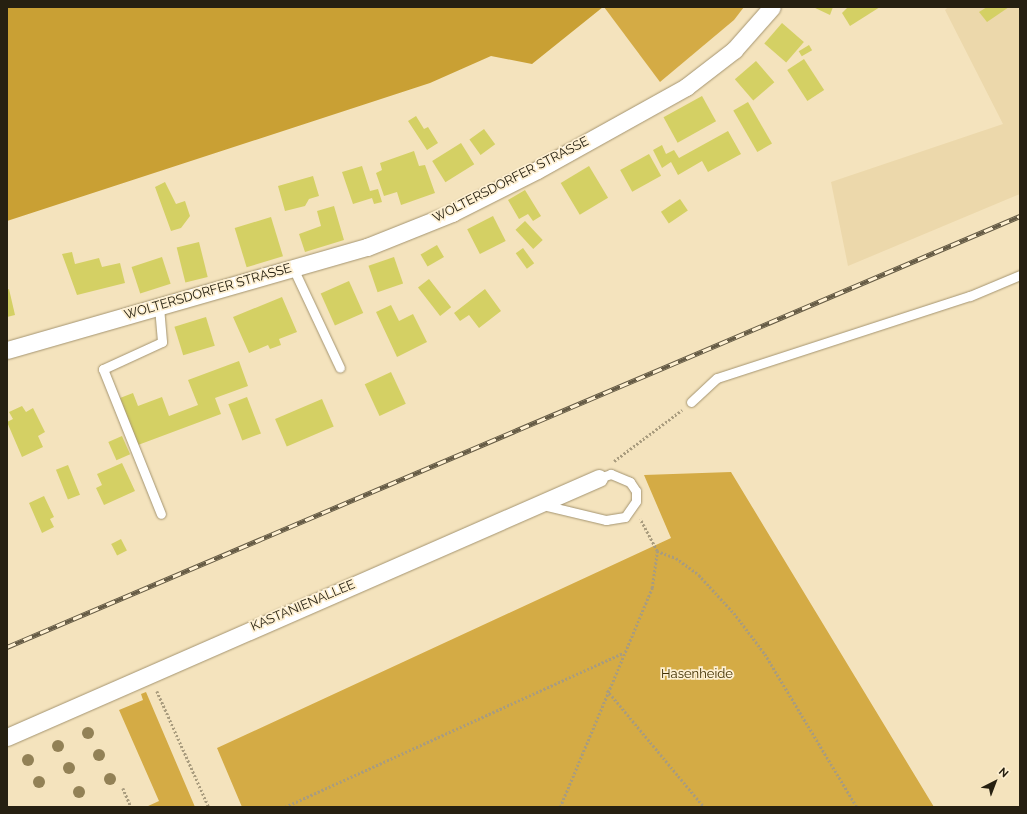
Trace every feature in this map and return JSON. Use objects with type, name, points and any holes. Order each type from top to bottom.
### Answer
[{"type":"street","name":"WOLTERSDORFER STRASSE","points":[[7,350],[367,247],[452,213],[537,170],[697,79],[754,31],[772,7]]},
{"type":"street","name":"KASTANIENALLEE","points":[[7,737],[599,478]]},
{"type":"lane","points":[[293,268],[340,368]]},
{"type":"lane","points":[[691,402],[717,378],[970,296],[1020,275]]},
{"type":"lane","points":[[159,307],[162,342],[103,370],[162,514]]},
{"type":"lane","points":[[541,504],[606,520],[625,517],[636,501],[636,491],[630,482],[611,474],[599,478]]},
{"type":"path","points":[[599,478],[618,457],[691,402]]},
{"type":"path","points":[[560,807],[607,690],[652,588],[657,551],[646,528]]},
{"type":"path","points":[[657,551],[676,558],[699,575],[734,613],[765,654],[857,807]]},
{"type":"path","points":[[285,807],[623,653]]},
{"type":"path","points":[[151,674],[209,807]]},
{"type":"path","points":[[607,690],[704,807]]},
{"type":"path","points":[[123,788],[131,807]]},
{"type":"shaded area","points":[[7,7],[603,7],[532,64],[491,56],[430,83],[7,221]]},
{"type":"shaded area","points":[[948,7],[1020,7],[1020,194],[848,266],[831,182],[1003,124],[945,10]]},
{"type":"green space","points":[[604,7],[744,7],[734,20],[660,82]]},
{"type":"green space","name":"Hasenheide","points":[[731,472],[934,807],[242,807],[217,748],[671,538],[644,475]]},
{"type":"green space","points":[[146,692],[195,807],[146,807],[159,801],[119,710],[143,700],[141,694]]},
{"type":"building","points":[[813,7],[833,7],[830,15]]},
{"type":"building","points":[[848,7],[880,7],[850,26],[842,13]]},
{"type":"building","points":[[987,7],[1009,7],[987,22],[979,12]]},
{"type":"building","points":[[782,23],[804,42],[786,62],[764,43]]},
{"type":"building","points":[[809,45],[812,50],[802,56],[799,51]]},
{"type":"building","points":[[804,59],[824,90],[807,101],[787,70]]},
{"type":"building","points":[[756,61],[774,82],[753,101],[735,79]]},
{"type":"building","points":[[702,96],[716,121],[678,143],[664,117]]},
{"type":"building","points":[[748,102],[772,144],[757,152],[733,110]]},
{"type":"building","points":[[416,116],[424,129],[428,127],[438,143],[427,150],[408,121]]},
{"type":"building","points":[[484,129],[495,144],[481,155],[469,140]]},
{"type":"building","points":[[728,131],[741,154],[708,172],[702,161],[678,175],[671,162],[662,168],[653,150],[662,145],[666,154],[674,150],[679,158]]},
{"type":"building","points":[[461,143],[474,164],[445,182],[432,161]]},
{"type":"building","points":[[414,151],[419,166],[425,165],[435,193],[401,205],[397,192],[384,196],[376,173],[382,170],[380,163]]},
{"type":"building","points":[[649,154],[661,176],[632,192],[620,170]]},
{"type":"building","points":[[362,166],[370,191],[378,189],[382,202],[374,204],[372,198],[353,204],[342,172]]},
{"type":"building","points":[[589,166],[608,198],[580,215],[561,183]]},
{"type":"building","points":[[313,176],[319,196],[309,199],[305,206],[285,211],[278,186]]},
{"type":"building","points":[[165,182],[176,204],[185,201],[190,216],[181,228],[171,231],[155,187]]},
{"type":"building","points":[[525,190],[541,216],[533,221],[528,214],[519,219],[508,200]]},
{"type":"building","points":[[680,199],[688,211],[669,223],[661,212]]},
{"type":"building","points":[[334,206],[344,240],[305,252],[299,234],[321,226],[317,211]]},
{"type":"building","points":[[493,216],[506,241],[480,254],[467,229]]},
{"type":"building","points":[[271,217],[283,256],[247,267],[235,228]]},
{"type":"building","points":[[525,221],[543,240],[533,249],[515,230]]},
{"type":"building","points":[[199,242],[208,277],[185,282],[177,248]]},
{"type":"building","points":[[437,245],[444,257],[428,267],[421,255]]},
{"type":"building","points":[[523,248],[534,263],[527,269],[516,253]]},
{"type":"building","points":[[72,252],[75,264],[99,258],[102,267],[120,263],[125,283],[77,295],[62,254]]},
{"type":"building","points":[[162,257],[171,284],[140,294],[132,267]]},
{"type":"building","points":[[394,257],[403,283],[378,292],[368,266]]},
{"type":"building","points":[[429,279],[451,307],[440,316],[418,288]]},
{"type":"building","points":[[349,281],[363,313],[335,326],[321,294]]},
{"type":"building","points":[[9,289],[15,315],[7,317],[7,290]]},
{"type":"building","points":[[485,289],[501,311],[479,328],[469,315],[460,321],[454,313]]},
{"type":"building","points":[[282,297],[297,332],[279,339],[281,345],[270,349],[268,345],[249,353],[233,317]]},
{"type":"building","points":[[391,305],[399,321],[413,314],[427,342],[397,357],[376,312]]},
{"type":"building","points":[[206,317],[215,346],[183,355],[174,327]]},
{"type":"building","points":[[239,361],[248,386],[215,398],[221,414],[138,445],[120,398],[133,393],[138,406],[162,397],[169,416],[198,405],[188,380]]},
{"type":"building","points":[[391,372],[406,404],[380,416],[365,384]]},
{"type":"building","points":[[247,397],[261,433],[242,441],[228,404]]},
{"type":"building","points":[[322,399],[334,427],[287,447],[275,419]]},
{"type":"building","points":[[22,406],[26,412],[33,408],[45,432],[38,436],[43,447],[22,457],[7,422],[13,419],[9,412]]},
{"type":"building","points":[[122,436],[130,454],[116,460],[108,442]]},
{"type":"building","points":[[122,463],[135,491],[104,505],[96,488],[102,485],[97,474]]},
{"type":"building","points":[[68,465],[80,495],[68,500],[56,470]]},
{"type":"building","points":[[44,496],[54,517],[50,519],[54,527],[42,533],[29,503]]},
{"type":"building","points":[[121,539],[127,551],[117,556],[111,544]]},
{"type":"railway","points":[[7,647],[1020,216]]}]
